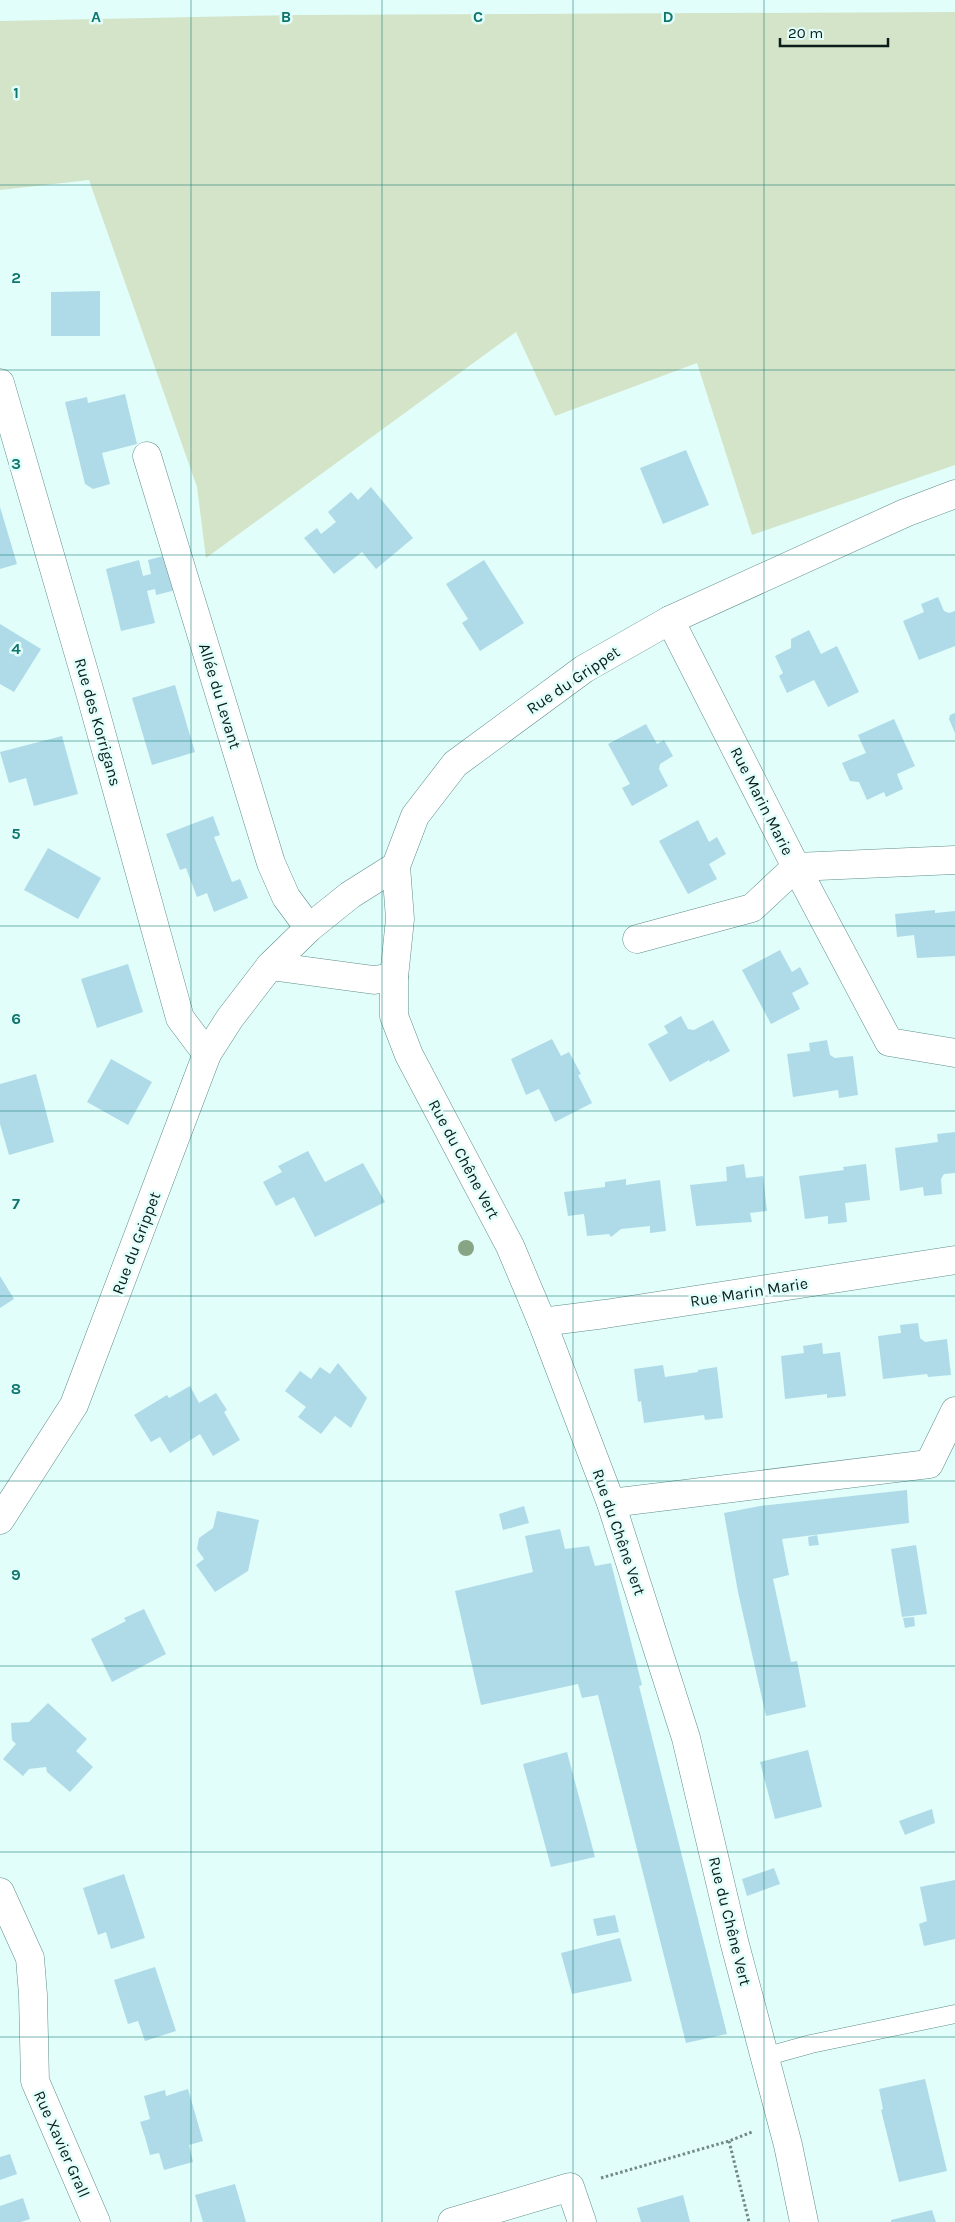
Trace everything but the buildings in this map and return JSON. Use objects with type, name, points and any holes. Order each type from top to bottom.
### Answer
[{"type":"street","name":"Rue des Korrigans","points":[[0,384],[180,1018],[207,1054]]},
{"type":"street","name":"Allée du Levant","points":[[147,456],[270,863],[286,897],[309,928]]},
{"type":"street","name":"Rue du Grippet","points":[[0,1520],[74,1404],[207,1054],[230,1018],[270,966],[309,928],[350,895],[396,866],[415,816],[455,764],[584,669],[670,620],[904,513],[955,494]]},
{"type":"street","name":"Rue Marin Marie","points":[[670,620],[796,867],[955,860]]},
{"type":"street","name":"Rue du Chêne Vert","points":[[396,866],[400,920],[394,977],[394,1016],[409,1055],[510,1246],[542,1322],[611,1503],[686,1738],[734,1942],[783,2128],[804,2222]]},
{"type":"street","points":[[637,939],[752,908],[796,867],[889,1042],[955,1052]]},
{"type":"street","points":[[270,966],[374,980],[394,977]]},
{"type":"street","name":"Rue Marin Marie","points":[[542,1322],[955,1260]]},
{"type":"street","points":[[611,1503],[929,1464],[955,1411]]},
{"type":"street","name":"Rue Xavier Grall","points":[[0,1892],[30,1958],[35,2081],[96,2222]]},
{"type":"street","points":[[452,2222],[570,2188],[582,2222]]},
{"type":"lane","points":[[764,2057],[812,2044],[955,2014]]},
{"type":"path","points":[[552,2192],[729,2142],[750,2133],[783,2128]]},
{"type":"path","points":[[729,2142],[749,2222]]},
{"type":"green space","points":[[955,12],[955,465],[752,535],[697,363],[555,416],[516,332],[206,558],[197,487],[89,180],[0,190],[0,21],[297,15]]}]
